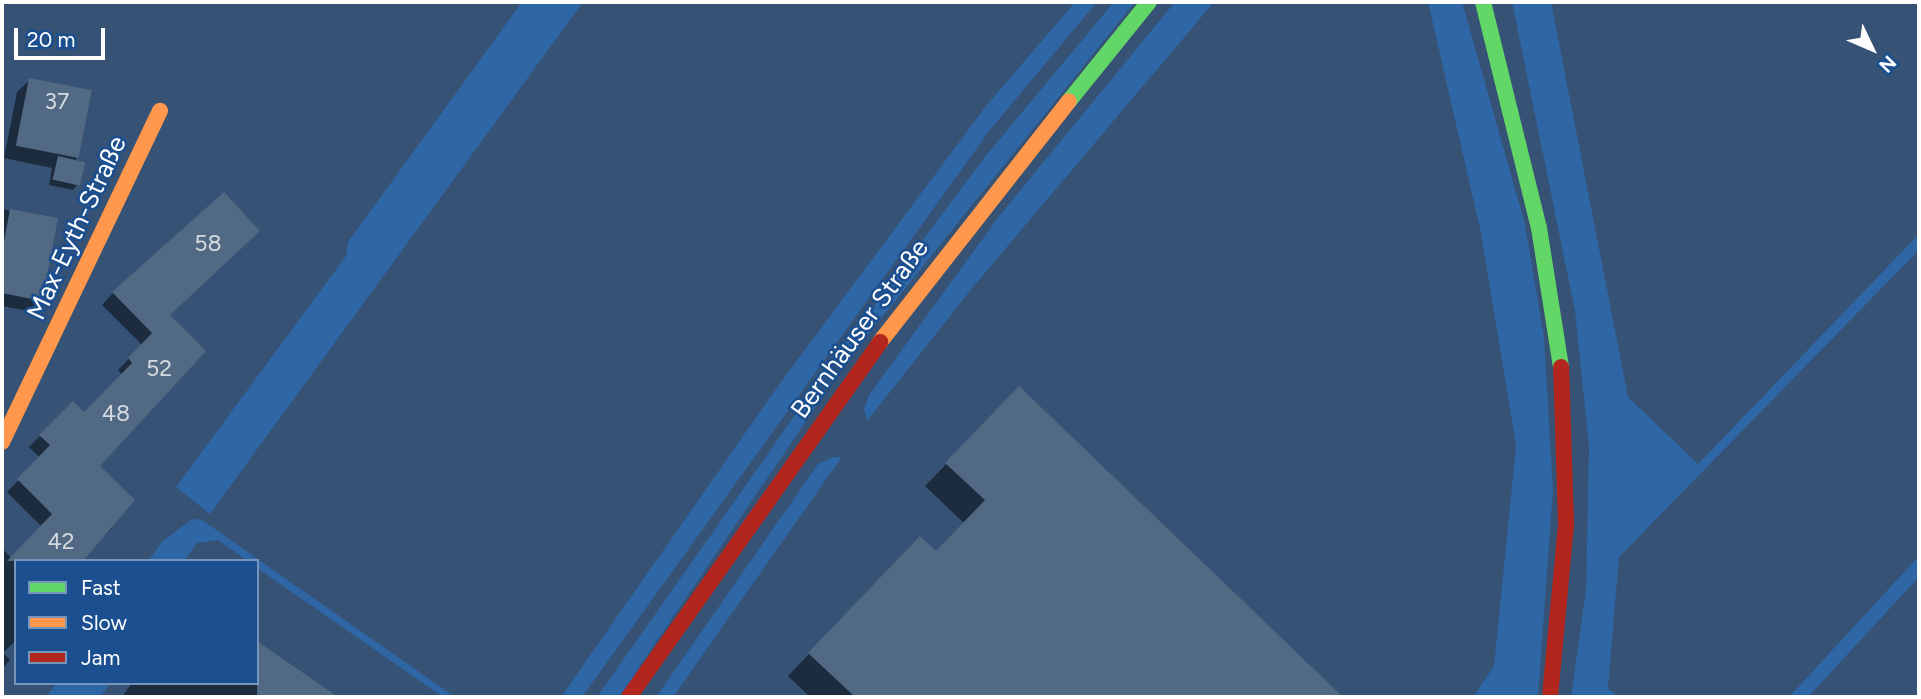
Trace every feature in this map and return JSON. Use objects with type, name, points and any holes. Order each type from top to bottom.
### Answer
[{"type":"street","name":"Bernhäuser Straße","points":[[629,697],[916,291],[1149,2]]},
{"type":"street","points":[[1483,2],[1539,228],[1562,374],[1566,523],[1550,697]]},
{"type":"street","name":"Max-Eyth-Straße","points":[[2,442],[160,111]]},
{"type":"shaded area","points":[[522,2],[583,2],[210,514],[176,487],[346,256],[348,242]]},
{"type":"shaded area","points":[[1075,2],[1097,2],[990,130],[582,697],[561,697],[778,386],[986,106]]},
{"type":"shaded area","points":[[1114,2],[1135,2],[843,366],[837,355],[984,158]]},
{"type":"shaded area","points":[[1175,2],[1214,2],[973,287],[867,421],[864,409],[869,395],[1000,215]]},
{"type":"shaded area","points":[[1428,2],[1462,2],[1525,224],[1544,337],[1553,490],[1538,697],[1473,697],[1494,666],[1516,446],[1481,233]]},
{"type":"shaded area","points":[[1512,2],[1551,2],[1628,397],[1698,464],[1919,234],[1919,250],[1619,557],[1608,688],[1618,697],[1571,697],[1586,590],[1589,447],[1575,311]]},
{"type":"shaded area","points":[[814,388],[823,396],[619,697],[597,697]]},
{"type":"shaded area","points":[[833,457],[842,457],[673,697],[656,697],[818,464]]},
{"type":"shaded area","points":[[192,519],[202,520],[258,559],[244,559],[218,540],[197,543],[185,559],[149,559],[162,542]]},
{"type":"shaded area","points":[[1919,556],[1919,577],[1808,697],[1789,697]]},
{"type":"shaded area","points":[[259,560],[455,697],[443,697],[259,569]]},
{"type":"shaded area","points":[[55,685],[109,685],[100,697],[46,697]]},
{"type":"building","points":[[29,78],[92,90],[79,158],[16,146]]},
{"type":"building","points":[[58,156],[85,162],[80,186],[53,179]]},
{"type":"building","points":[[224,192],[260,231],[170,315],[206,351],[100,466],[135,500],[85,559],[7,561],[52,514],[17,479],[50,445],[39,435],[73,401],[84,412],[132,363],[128,358],[152,333],[112,292]]},
{"type":"building","points":[[10,209],[58,218],[42,301],[2,293],[2,252]]},
{"type":"building","points":[[1019,386],[1343,697],[855,697],[808,653],[920,536],[936,551],[985,500],[945,463]]},
{"type":"building","points":[[259,642],[338,697],[257,697]]},
{"type":"traffic: fast","points":[[1069,101],[1149,2]]},
{"type":"traffic: fast","points":[[1483,2],[1539,228],[1561,367]]},
{"type":"traffic: slow","points":[[880,342],[1069,101]]},
{"type":"traffic: slow","points":[[2,442],[160,111]]},
{"type":"traffic: jam","points":[[629,697],[880,342]]},
{"type":"traffic: jam","points":[[1550,697],[1566,523],[1561,367]]}]
